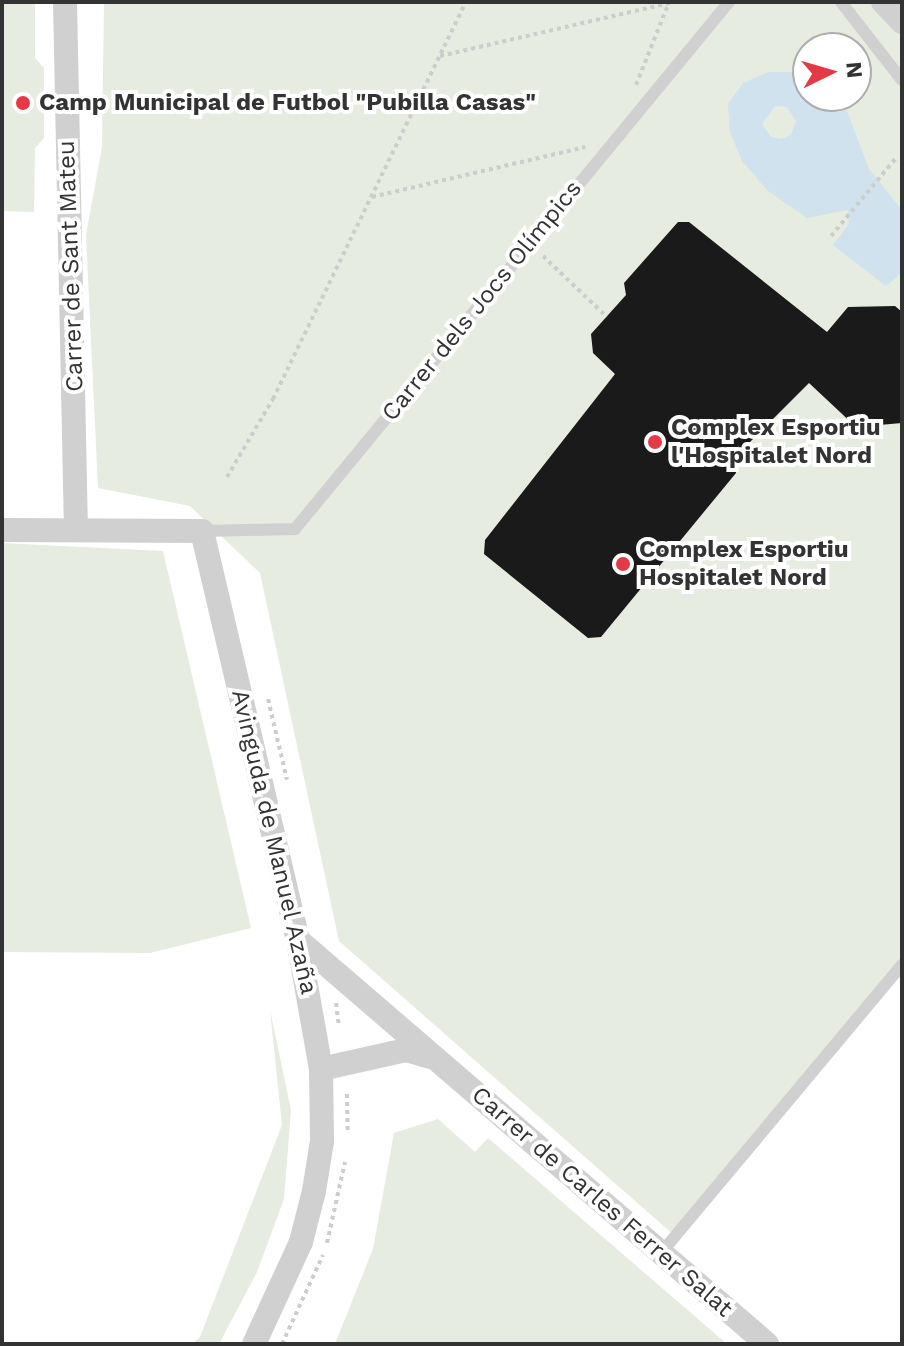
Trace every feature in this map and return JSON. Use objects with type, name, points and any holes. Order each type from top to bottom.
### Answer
[{"type":"street","name":"Carrer de Sant Mateu","points":[[65,2],[76,530]]},
{"type":"street","points":[[883,2],[902,22]]},
{"type":"street","points":[[2,530],[202,531]]},
{"type":"street","name":"Avinguda de Manuel Azaña","points":[[202,531],[298,940],[321,1069],[322,1141],[314,1191],[301,1242],[254,1344]]},
{"type":"street","name":"Carrer de Carles Ferrer Salat","points":[[298,940],[767,1344]]},
{"type":"street","name":"Carrer de Carles Ferrer Salat","points":[[321,1069],[406,1050],[437,1060]]},
{"type":"lane","name":"Carrer dels Jocs Olímpics","points":[[202,531],[295,529],[729,2]]},
{"type":"lane","points":[[841,2],[902,80]]},
{"type":"lane","points":[[661,1253],[902,965]]},
{"type":"path","points":[[227,477],[273,399],[466,2]]},
{"type":"path","points":[[440,56],[670,2]]},
{"type":"path","points":[[630,99],[670,2]]},
{"type":"path","points":[[371,197],[614,141]]},
{"type":"path","points":[[831,236],[896,158]]},
{"type":"path","points":[[531,242],[607,317]]},
{"type":"shaded area","name":"Camp Municipal de Futbol \"Pubilla Casas\"","points":[[2,2],[35,2],[35,58],[44,68],[44,138],[35,148],[34,212],[2,211]]},
{"type":"shaded area","name":"Complex Esportiu Hospitalet Nord","points":[[104,2],[902,2],[902,972],[675,1236],[339,941],[260,573],[190,506],[98,488],[86,235],[102,147]]},
{"type":"shaded area","points":[[2,543],[163,551],[251,928],[150,953],[2,952]]},
{"type":"shaded area","points":[[270,1010],[291,1110],[284,1199],[257,1272],[219,1344],[192,1344],[200,1337],[282,1125]]},
{"type":"shaded area","points":[[438,1119],[475,1152],[488,1138],[727,1344],[335,1344],[373,1249],[394,1133]]},
{"type":"water","points":[[768,72],[792,72],[792,112],[847,112],[869,169],[902,210],[902,272],[886,286],[833,245],[849,224],[848,210],[807,218],[768,191],[742,161],[730,132],[728,104],[743,83]],"holes":[[[775,106],[787,107],[796,121],[791,135],[782,139],[771,137],[762,124]]]},
{"type":"building","name":"Complex Esportiu l'Hospitalet Nord","points":[[678,222],[689,222],[827,332],[848,307],[895,306],[902,312],[902,423],[856,427],[809,383],[735,457],[736,473],[601,637],[588,638],[484,554],[485,540],[615,374],[593,353],[591,334],[626,295],[624,283]]},
{"type":"place","name":"Camp Municipal de Futbol \"Pubilla Casas\"","points":[[23,103]]},
{"type":"place","name":"Complex Esportiu l'Hospitalet Nord","points":[[655,442]]},
{"type":"place","name":"Complex Esportiu Hospitalet Nord","points":[[623,564]]}]
